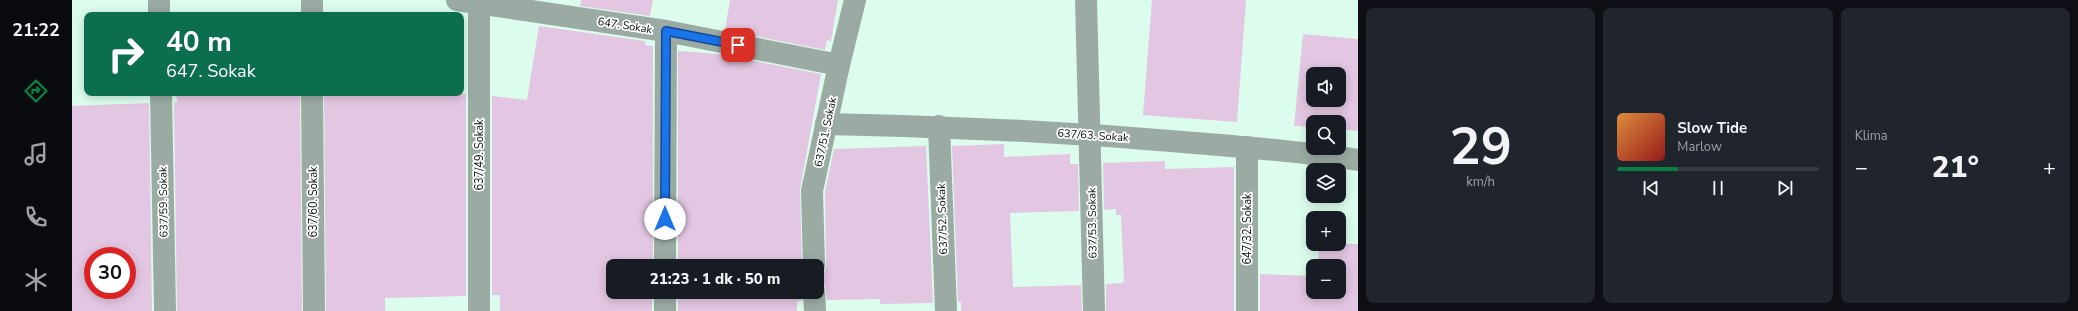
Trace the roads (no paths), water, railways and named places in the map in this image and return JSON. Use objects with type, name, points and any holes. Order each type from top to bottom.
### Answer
[{"type":"street","points":[[159,0],[159,12]]},
{"type":"street","points":[[312,0],[312,12]]},
{"type":"street","name":"647. Sokak","points":[[457,0],[479,2],[666,31],[839,65]]},
{"type":"street","name":"637/51. Sokak","points":[[814,259],[812,191],[839,65],[855,0]]},
{"type":"street","name":"637/53. Sokak","points":[[1086,0],[1094,311]]},
{"type":"street","name":"637/49. Sokak","points":[[479,2],[480,311]]},
{"type":"street","points":[[665,259],[666,31]]},
{"type":"street","name":"637/59. Sokak","points":[[160,96],[165,311]]},
{"type":"street","name":"637/60. Sokak","points":[[312,96],[314,311]]},
{"type":"street","name":"637/63. Sokak","points":[[826,124],[939,126],[1090,134],[1312,153],[1358,160]]},
{"type":"street","name":"637/52. Sokak","points":[[939,126],[946,311]]},
{"type":"street","name":"647/32. Sokak","points":[[1247,147],[1247,311]]},
{"type":"street","points":[[665,299],[665,311]]},
{"type":"street","points":[[814,299],[814,311]]}]
